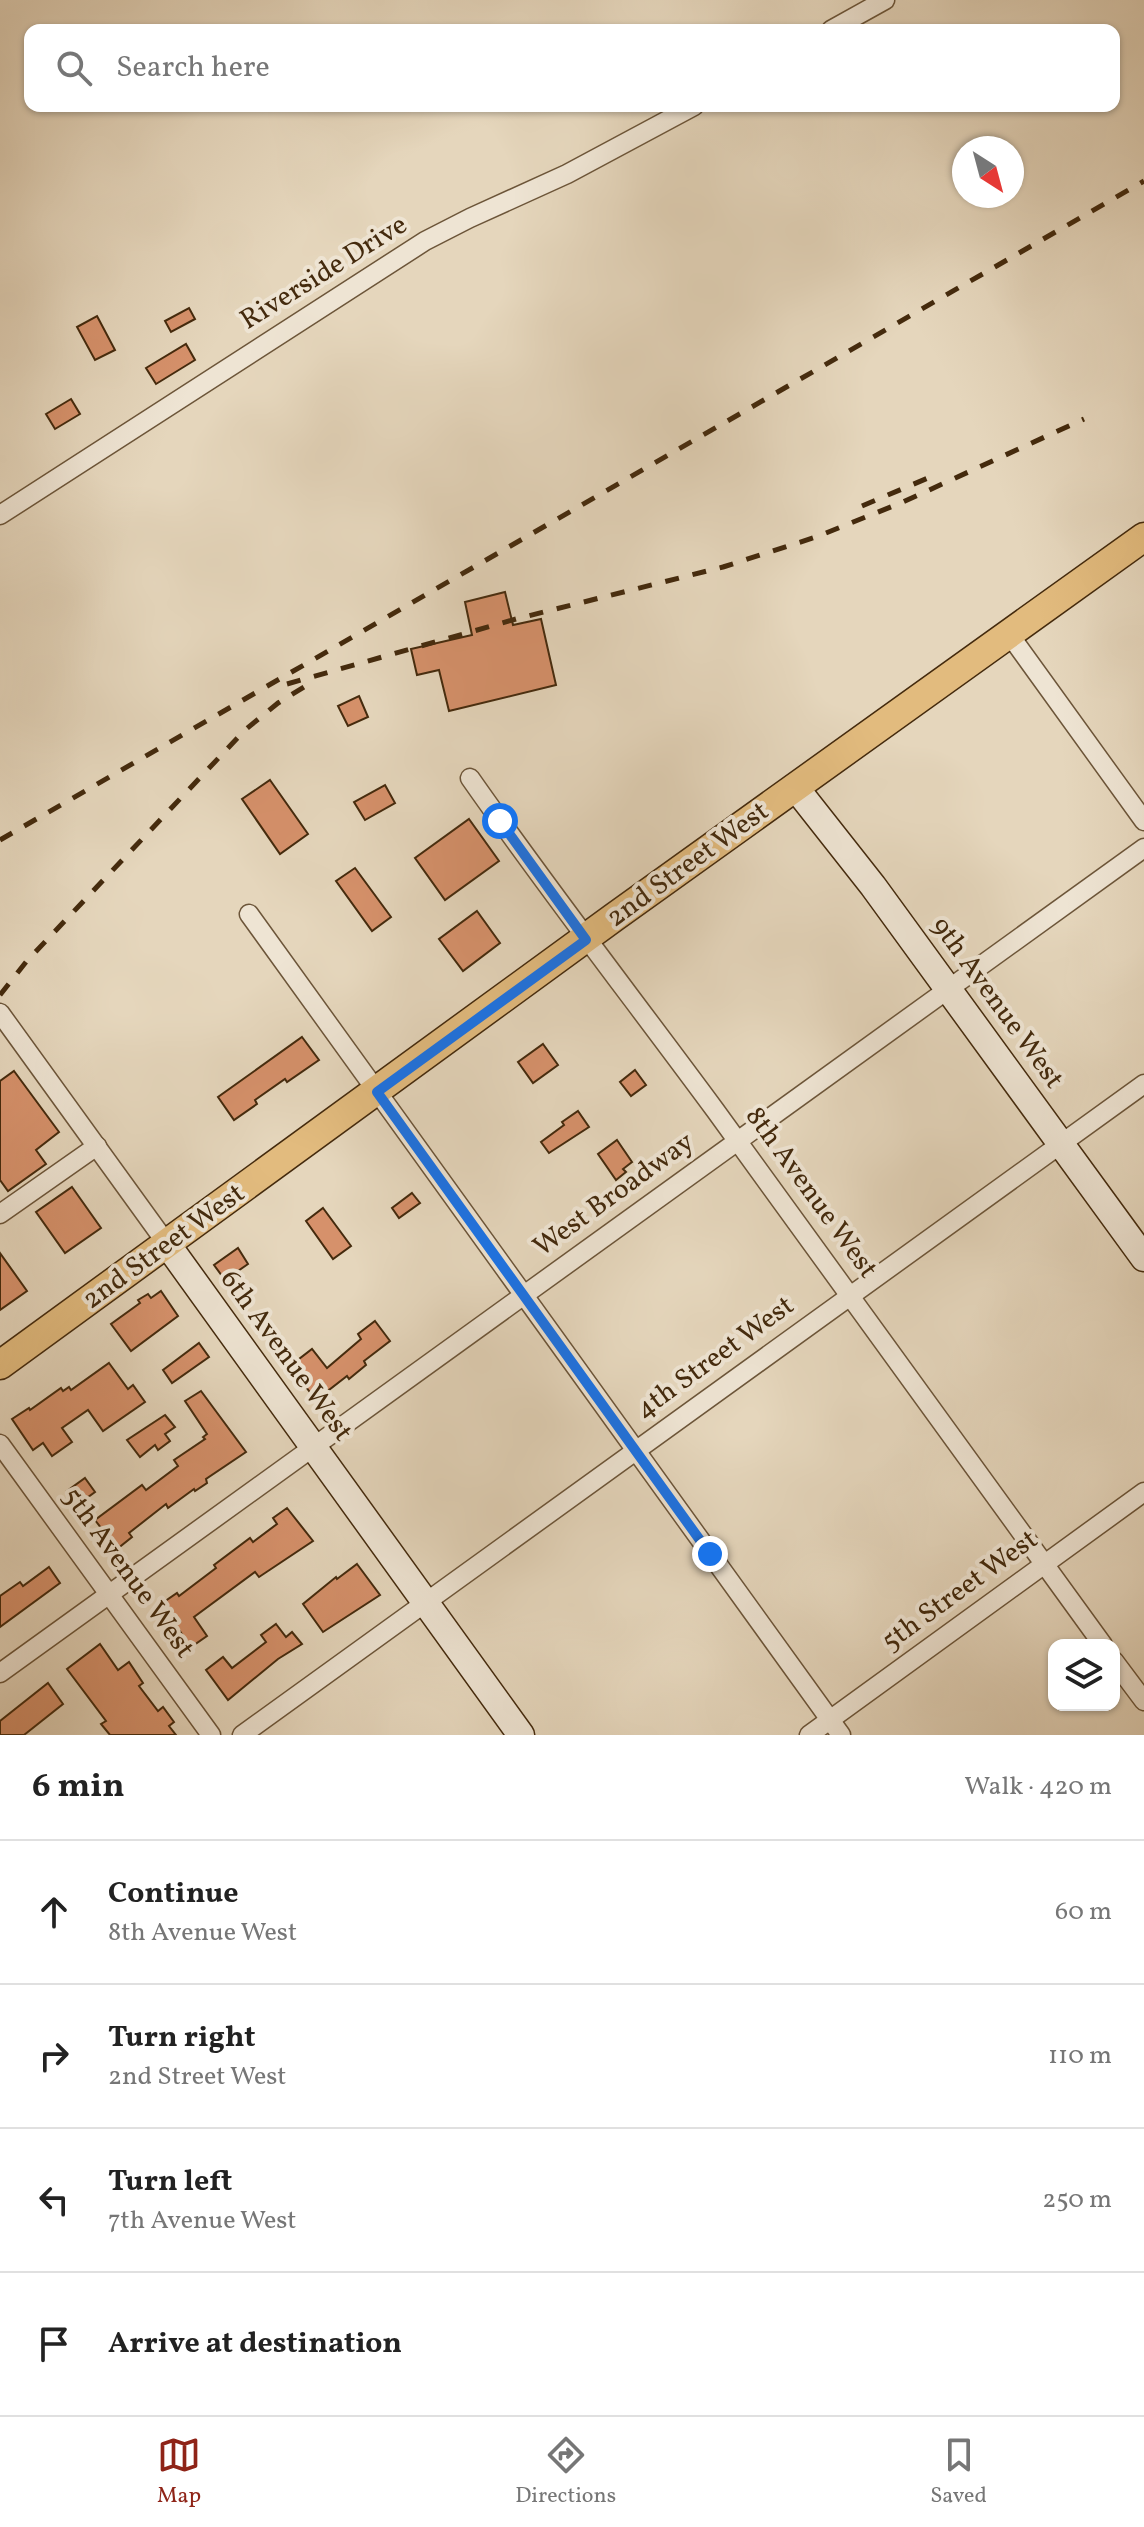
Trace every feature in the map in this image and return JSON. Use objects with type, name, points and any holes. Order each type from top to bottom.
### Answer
[{"type":"main road","name":"2nd Street West","points":[[0,1365],[1144,537]]},
{"type":"street","points":[[842,24],[885,0]]},
{"type":"street","name":"Riverside Drive","points":[[0,515],[425,241],[567,174],[683,112]]},
{"type":"street","points":[[1009,634],[1144,821]]},
{"type":"street","name":"8th Avenue West","points":[[470,778],[586,940],[851,1294],[1099,1639]]},
{"type":"street","name":"9th Avenue West","points":[[795,787],[873,886],[1144,1258]]},
{"type":"street","name":"West Broadway","points":[[0,1673],[1144,848]]},
{"type":"street","points":[[249,914],[836,1728]]},
{"type":"street","name":"6th Avenue West","points":[[0,1013],[521,1735]]},
{"type":"street","name":"4th Street West","points":[[242,1735],[1144,1084]]},
{"type":"street","points":[[0,1214],[97,1146]]},
{"type":"street","name":"5th Avenue West","points":[[0,1444],[211,1735]]},
{"type":"street","name":"5th Street West","points":[[809,1735],[836,1728],[1045,1564],[1144,1492]]},
{"type":"street","points":[[1120,1669],[1144,1701]]},
{"type":"building","points":[[189,308],[195,319],[171,332],[165,321]]},
{"type":"building","points":[[97,316],[115,350],[95,360],[77,327]]},
{"type":"building","points":[[186,344],[195,360],[156,384],[146,368]]},
{"type":"building","points":[[71,399],[80,414],[55,429],[46,414]]},
{"type":"building","points":[[505,592],[513,625],[541,619],[556,685],[449,711],[439,670],[417,675],[411,649],[472,635],[465,602]]},
{"type":"building","points":[[359,696],[368,717],[348,726],[338,706]]},
{"type":"building","points":[[270,780],[308,834],[280,854],[242,799]]},
{"type":"building","points":[[385,785],[395,803],[365,820],[354,802]]},
{"type":"building","points":[[469,819],[499,861],[445,900],[415,858]]},
{"type":"building","points":[[355,868],[391,917],[372,931],[336,881]]},
{"type":"building","points":[[477,911],[500,943],[463,971],[439,939]]},
{"type":"building","points":[[302,1037],[319,1060],[255,1100],[257,1104],[234,1120],[218,1097]]},
{"type":"building","points":[[543,1044],[558,1065],[533,1083],[518,1062]]},
{"type":"building","points":[[635,1070],[646,1085],[631,1096],[620,1082]]},
{"type":"building","points":[[14,1071],[59,1132],[36,1150],[46,1164],[8,1191],[0,1180],[0,1081]]},
{"type":"building","points":[[578,1111],[589,1127],[549,1153],[541,1142]]},
{"type":"building","points":[[617,1140],[632,1162],[616,1180],[598,1154]]},
{"type":"building","points":[[72,1187],[101,1228],[65,1253],[36,1212]]},
{"type":"building","points":[[412,1193],[420,1203],[399,1218],[392,1208]]},
{"type":"building","points":[[323,1208],[351,1246],[333,1259],[306,1221]]},
{"type":"building","points":[[238,1248],[248,1264],[225,1280],[214,1265]]},
{"type":"building","points":[[0,1253],[27,1291],[0,1310]]},
{"type":"building","points":[[161,1291],[178,1316],[131,1351],[111,1324],[140,1303],[138,1300],[148,1294],[151,1298]]},
{"type":"building","points":[[375,1321],[390,1341],[364,1361],[366,1365],[349,1379],[347,1376],[316,1400],[290,1366],[312,1349],[327,1368],[361,1339],[358,1334]]},
{"type":"building","points":[[199,1343],[209,1357],[172,1383],[163,1370]]},
{"type":"building","points":[[109,1363],[128,1389],[133,1385],[145,1402],[103,1431],[88,1410],[62,1428],[72,1442],[52,1456],[43,1443],[33,1450],[12,1419],[61,1388],[63,1391],[69,1387],[71,1390]]},
{"type":"building","points":[[201,1391],[246,1452],[206,1479],[207,1483],[195,1491],[168,1508],[166,1504],[129,1533],[132,1537],[117,1549],[95,1520],[142,1485],[146,1490],[178,1466],[174,1460],[205,1439],[203,1437],[207,1434],[185,1401]]},
{"type":"building","points":[[165,1415],[175,1427],[165,1434],[170,1441],[158,1450],[155,1445],[140,1457],[127,1440]]},
{"type":"building","points":[[85,1478],[95,1492],[77,1505],[67,1491]]},
{"type":"building","points":[[287,1508],[313,1541],[259,1577],[255,1572],[194,1617],[207,1636],[191,1647],[161,1604],[177,1593],[179,1596],[250,1538],[253,1542],[277,1524],[273,1518]]},
{"type":"building","points":[[357,1564],[380,1595],[323,1632],[303,1604]]},
{"type":"building","points":[[49,1567],[60,1583],[0,1627],[0,1596],[20,1582],[23,1586]]},
{"type":"building","points":[[276,1624],[286,1637],[292,1632],[302,1644],[278,1659],[228,1700],[206,1670],[223,1657],[232,1668],[266,1642],[261,1635]]},
{"type":"building","points":[[100,1644],[118,1670],[129,1662],[143,1683],[139,1686],[158,1711],[163,1707],[174,1722],[169,1726],[176,1735],[110,1735],[101,1724],[106,1721],[67,1669]]},
{"type":"building","points":[[48,1683],[63,1704],[24,1735],[0,1735],[0,1721]]},
{"type":"railway","points":[[0,840],[1144,181]]},
{"type":"railway","points":[[287,684],[516,619],[723,567],[816,537],[903,502],[1084,419]]},
{"type":"railway","points":[[862,506],[928,478]]},
{"type":"railway","points":[[0,995],[26,962],[245,730],[278,703],[309,684]]},
{"type":"route","points":[[500,821],[586,940],[377,1092],[710,1554]]}]
